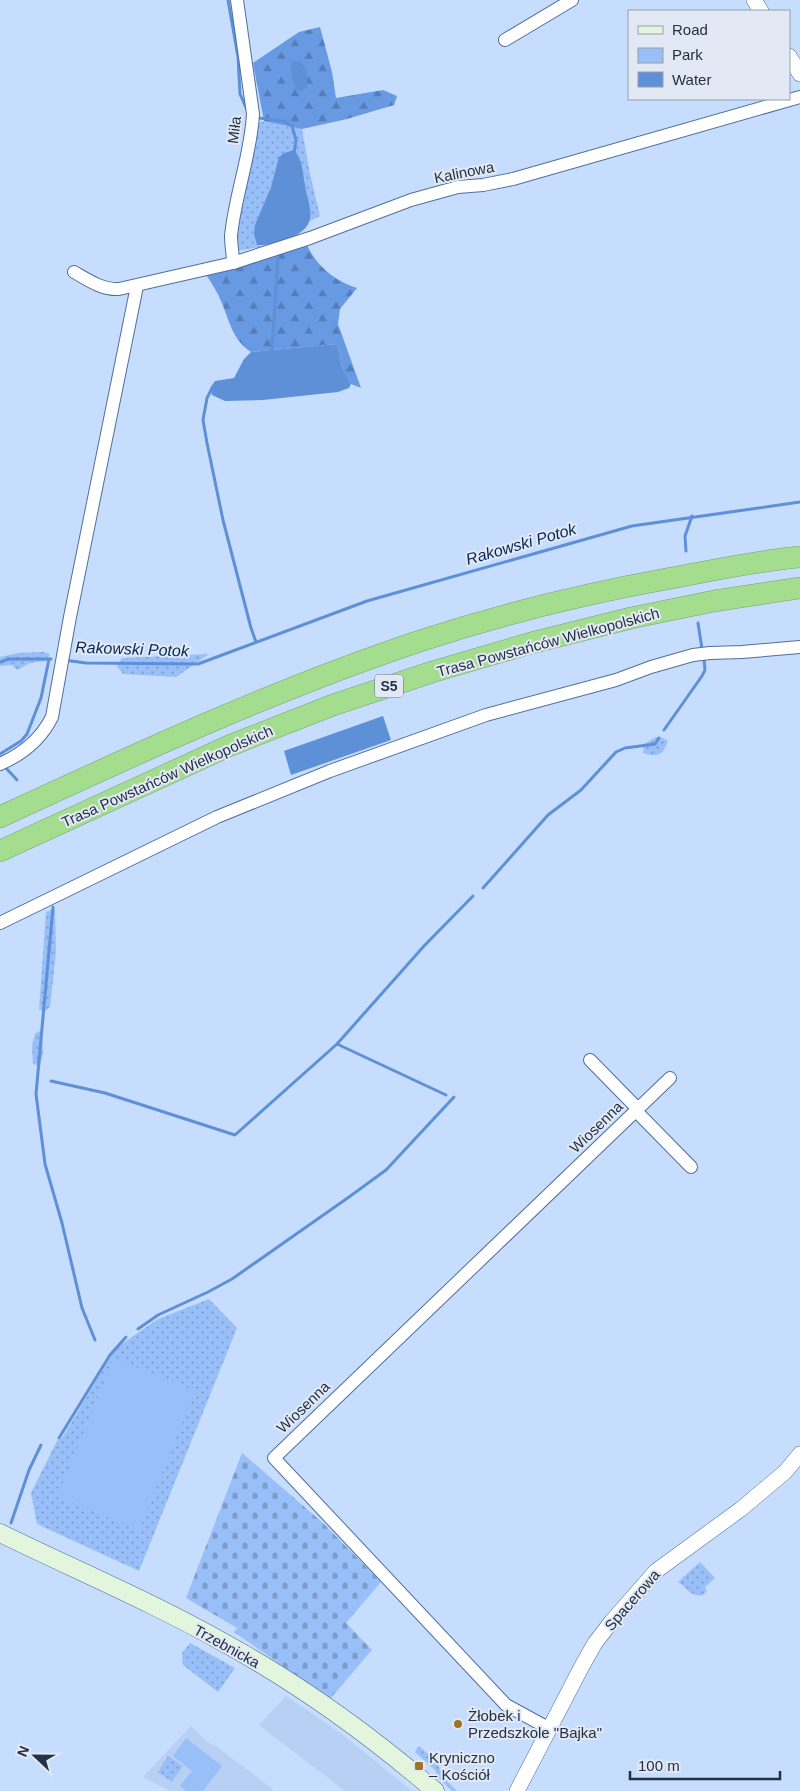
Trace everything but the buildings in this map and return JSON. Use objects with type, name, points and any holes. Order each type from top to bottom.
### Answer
[{"type":"highway","name":"Trasa Powstańców Wielkopolskich","points":[[0,817],[220,718],[323,676],[424,640],[522,611],[622,587],[800,557]]},
{"type":"highway","name":"Trasa Powstańców Wielkopolskich","points":[[0,851],[231,745],[333,705],[432,672],[531,643],[631,618],[800,588]]},
{"type":"main road","name":"Trzebnicka","points":[[0,1533],[130,1594],[252,1658],[377,1742],[435,1791]]},
{"type":"street","name":"Miła","points":[[233,263],[231,238],[235,206],[251,138],[253,114],[237,0]]},
{"type":"street","points":[[505,40],[572,0]]},
{"type":"street","points":[[790,58],[800,74]]},
{"type":"street","name":"Kalinowa","points":[[74,272],[110,290],[137,286],[233,263],[310,238],[411,200],[458,187],[483,185],[513,179],[790,100]]},
{"type":"street","points":[[0,764],[21,753],[32,744],[52,717],[68,625],[137,286]]},
{"type":"street","points":[[0,923],[217,818],[330,771],[486,715],[616,680],[651,667],[693,655],[800,647]]},
{"type":"street","name":"Wiosenna","points":[[590,1060],[691,1167]]},
{"type":"street","name":"Wiosenna","points":[[550,1729],[506,1706],[274,1458],[670,1078]]},
{"type":"street","name":"Spacerowa","points":[[517,1791],[595,1643],[612,1620],[640,1587],[668,1561],[740,1509],[786,1472],[800,1454]]},
{"type":"shaded area","points":[[286,1696],[343,1735],[412,1791],[345,1791],[259,1725]]},
{"type":"shaded area","points":[[191,1726],[207,1742],[216,1746],[273,1789],[271,1791],[170,1791],[143,1777]]},
{"type":"green space","points":[[320,27],[332,72],[336,98],[383,90],[397,96],[394,105],[347,119],[302,129],[264,121],[253,63],[299,32]]},
{"type":"green space","points":[[264,121],[302,129],[320,216],[310,221],[304,178],[271,187],[267,197],[257,245],[266,246],[237,251],[235,236],[259,123]]},
{"type":"green space","points":[[307,245],[321,266],[334,277],[357,288],[340,309],[338,324],[361,388],[351,384],[342,367],[337,344],[251,352],[236,336],[218,294],[205,273]]},
{"type":"green space","points":[[43,652],[50,654],[45,661],[30,663],[17,670],[12,665],[0,666],[0,657],[18,653]]},
{"type":"green space","points":[[209,654],[176,677],[123,674],[117,666],[122,658]]},
{"type":"green space","points":[[656,737],[668,741],[662,752],[656,755],[643,753],[644,744]]},
{"type":"green space","points":[[55,909],[56,952],[50,1007],[45,1011],[39,1010],[46,912]]},
{"type":"green space","points":[[39,1031],[42,1033],[43,1053],[40,1066],[33,1064],[32,1046],[35,1034]]},
{"type":"green space","points":[[209,1299],[237,1328],[139,1571],[37,1524],[31,1493],[57,1441],[62,1438],[116,1348],[158,1319]]},
{"type":"green space","points":[[114,1358],[195,1391],[139,1530],[57,1497]]},
{"type":"green space","points":[[242,1453],[323,1523],[381,1582],[346,1623],[372,1650],[330,1699],[234,1632],[237,1628],[186,1598]]},
{"type":"green space","points":[[700,1562],[715,1578],[705,1587],[707,1591],[699,1596],[693,1594],[678,1582]]},
{"type":"green space","points":[[190,1643],[235,1668],[218,1692],[183,1665],[182,1653]]},
{"type":"green space","points":[[186,1738],[222,1766],[203,1791],[186,1791],[180,1786],[192,1771],[173,1756]]},
{"type":"green space","points":[[419,1746],[437,1762],[443,1777],[457,1791],[452,1791],[436,1775],[436,1771],[415,1752]]},
{"type":"green space","points":[[168,1756],[183,1766],[172,1782],[158,1772]]},
{"type":"water","points":[[292,61],[299,61],[307,69],[307,88],[301,91],[297,90],[293,80]]},
{"type":"water","points":[[294,150],[302,166],[310,206],[310,219],[303,231],[288,239],[271,244],[257,245],[254,234],[255,225],[271,187],[279,157],[284,153]]},
{"type":"water","points":[[337,344],[342,367],[351,384],[349,388],[338,392],[263,400],[225,401],[212,395],[210,388],[215,381],[234,378],[244,359],[251,352]]},
{"type":"water","points":[[383,716],[391,740],[291,775],[284,751]]},
{"type":"waterway","name":"Rakowski Potok","points":[[228,0],[238,57],[240,94],[248,112]]},
{"type":"waterway","name":"Rakowski Potok","points":[[259,118],[284,121],[292,126],[296,140],[294,154]]},
{"type":"waterway","name":"Rakowski Potok","points":[[270,352],[272,350],[278,256]]},
{"type":"waterway","name":"Rakowski Potok","points":[[213,390],[211,390],[207,398],[203,420],[223,520],[256,642]]},
{"type":"waterway","name":"Rakowski Potok","points":[[64,660],[86,663],[198,664],[367,601],[632,526],[800,502]]},
{"type":"waterway","points":[[686,551],[685,536],[692,516]]},
{"type":"waterway","points":[[698,623],[702,649]]},
{"type":"waterway","name":"Rakowski Potok","points":[[0,662],[9,659],[51,659]]},
{"type":"waterway","points":[[0,754],[21,741],[27,734],[41,698],[49,659]]},
{"type":"waterway","points":[[664,730],[702,676],[705,670],[704,659]]},
{"type":"waterway","points":[[483,888],[548,815],[581,790],[616,752],[625,748],[655,744],[659,738]]},
{"type":"waterway","points":[[6,768],[17,780]]},
{"type":"waterway","points":[[51,1081],[105,1093],[235,1135],[337,1044],[424,946],[473,896]]},
{"type":"waterway","points":[[53,907],[36,1094],[45,1164],[62,1223],[82,1308],[95,1340]]},
{"type":"waterway","points":[[337,1044],[446,1095]]},
{"type":"waterway","points":[[138,1329],[158,1315],[232,1279],[386,1170],[454,1097]]},
{"type":"waterway","points":[[59,1438],[110,1355],[126,1337]]},
{"type":"waterway","points":[[11,1523],[29,1470],[41,1445]]},
{"type":"place","name":"Żłobek i Przedszkole \"Bajka\"","points":[[458,1724]]},
{"type":"place","name":"Kryniczno – Kościół","points":[[419,1766]]}]
